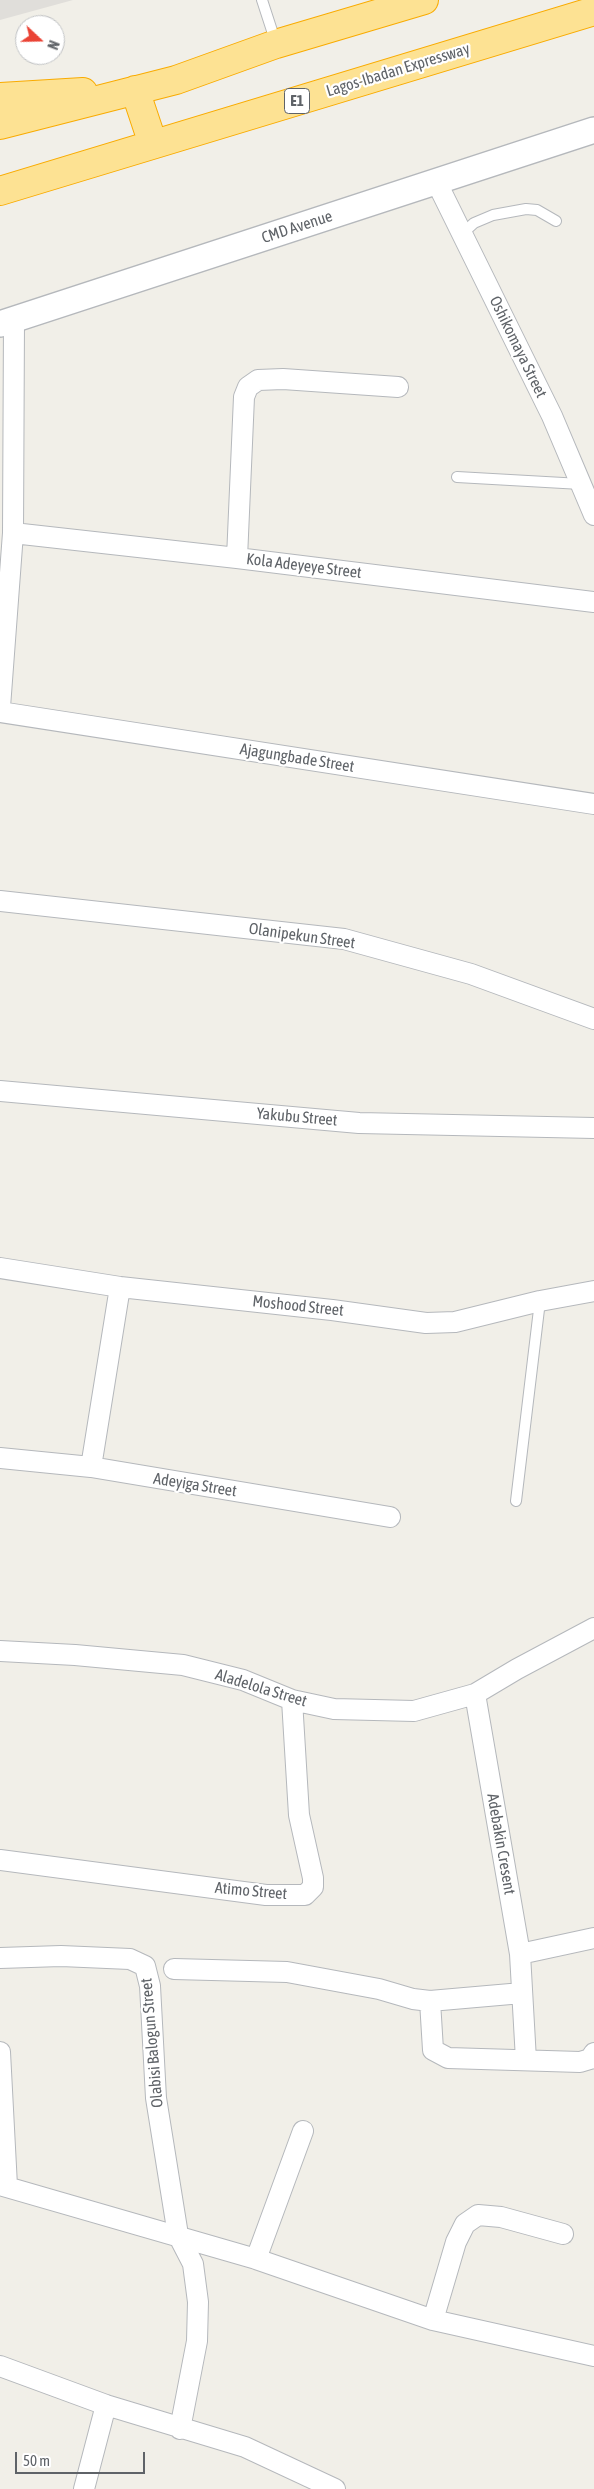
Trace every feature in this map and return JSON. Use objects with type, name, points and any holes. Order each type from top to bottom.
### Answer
[{"type":"highway","points":[[0,125],[176,80],[276,44],[424,0]]},
{"type":"highway","name":"Lagos-Ibadan Expressway","points":[[0,190],[594,11]]},
{"type":"highway","points":[[135,90],[153,144]]},
{"type":"highway","points":[[0,97],[90,92],[106,97]]},
{"type":"street","name":"CMD Avenue","points":[[7,322],[594,130]]},
{"type":"street","name":"Oshikomaya Street","points":[[436,181],[552,416],[594,515]]},
{"type":"street","points":[[0,708],[13,532],[7,322]]},
{"type":"street","points":[[238,558],[244,397],[248,387],[258,380],[283,380],[398,387]]},
{"type":"street","name":"Kola Adeyeye Street","points":[[13,532],[594,602]]},
{"type":"street","name":"Ajagungbade Street","points":[[0,712],[594,804]]},
{"type":"street","name":"Olanipekun Street","points":[[0,901],[344,939],[471,974],[594,1019]]},
{"type":"street","name":"Yakubu Street","points":[[0,1091],[359,1122],[594,1128]]},
{"type":"street","name":"Moshood Street","points":[[0,1268],[120,1287],[332,1310],[426,1323],[456,1322],[540,1301],[594,1291]]},
{"type":"street","points":[[91,1468],[120,1287]]},
{"type":"street","name":"Adeyiga Street","points":[[0,1458],[91,1468],[390,1517]]},
{"type":"street","name":"Aladelola Street","points":[[0,1651],[74,1655],[183,1665],[243,1680],[292,1700],[334,1709],[414,1711],[475,1694],[594,1628]]},
{"type":"street","name":"Adebakin Cresent","points":[[475,1694],[520,1954],[526,2060]]},
{"type":"street","name":"Atimo Street","points":[[0,1860],[266,1895],[306,1895],[313,1887],[313,1878],[299,1815],[292,1700]]},
{"type":"street","points":[[520,1954],[594,1938]]},
{"type":"street","name":"Olabisi Balogun Street","points":[[0,1958],[61,1956],[130,1959],[144,1966],[150,1986],[156,2098],[178,2235],[193,2264],[198,2302],[197,2341],[180,2429]]},
{"type":"street","name":"Olabisi Balogun Street","points":[[174,1969],[287,1972],[379,1989],[413,1999],[430,2001],[522,1993]]},
{"type":"street","points":[[430,2001],[431,2042],[433,2050],[439,2055],[448,2058],[580,2062],[590,2059],[594,2053]]},
{"type":"street","points":[[0,2052],[4,2186],[256,2259],[433,2320],[594,2356]]},
{"type":"street","points":[[256,2259],[303,2130]]},
{"type":"street","points":[[433,2320],[456,2242],[465,2224],[478,2216],[501,2217],[563,2234]]},
{"type":"street","points":[[0,2366],[106,2405],[244,2448],[335,2489]]},
{"type":"street","points":[[84,2489],[106,2405]]},
{"type":"lane","points":[[262,0],[276,44]]},
{"type":"lane","points":[[463,233],[474,223],[493,215],[526,209],[537,210],[556,221]]},
{"type":"lane","points":[[457,477],[581,484]]},
{"type":"lane","points":[[516,1501],[540,1301]]},
{"type":"shaded area","points":[[0,0],[73,0],[15,15],[0,20]]}]
